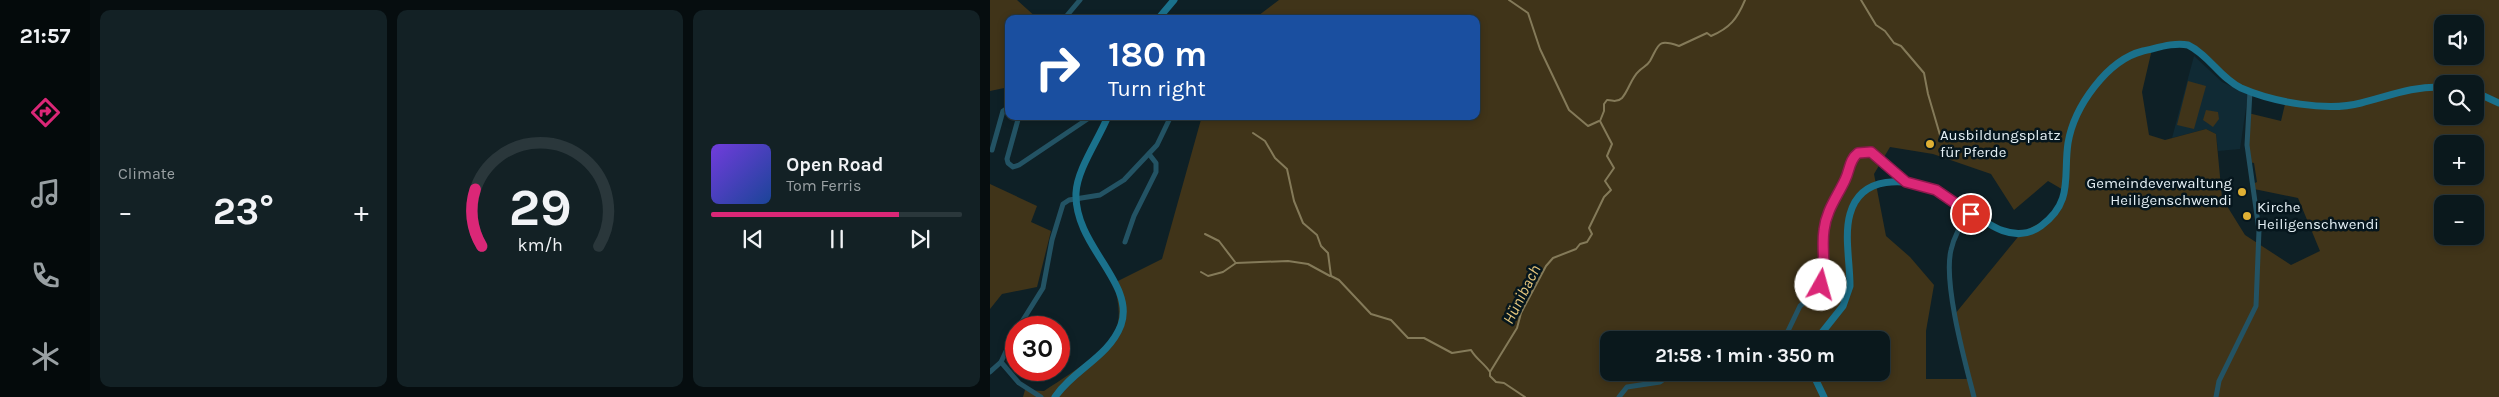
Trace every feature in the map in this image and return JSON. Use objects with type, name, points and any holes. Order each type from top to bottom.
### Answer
[{"type":"street","points":[[1067,15],[1080,0]]},
{"type":"street","points":[[1161,15],[1174,0]]},
{"type":"street","points":[[1823,331],[1848,296],[1850,286],[1848,222],[1855,202],[1865,191],[1878,183],[1889,181],[1906,182],[1936,190],[1992,226],[2015,232],[2027,232],[2043,224],[2056,209],[2065,191],[2068,180],[2068,145],[2075,122],[2098,82],[2111,67],[2127,56],[2171,45],[2188,45],[2224,78],[2250,91],[2307,105],[2333,108],[2360,104],[2406,90],[2434,88]]},
{"type":"street","points":[[2216,397],[2219,381],[2255,308],[2259,223],[2247,145],[2250,91]]},
{"type":"street","points":[[2484,96],[2499,103]]},
{"type":"street","points":[[992,150],[1005,110]]},
{"type":"street","points":[[1018,120],[1007,159],[1008,163],[1013,167],[1019,165],[1086,120]]},
{"type":"street","points":[[1055,397],[1068,381],[1109,345],[1119,329],[1124,313],[1121,292],[1085,235],[1076,200],[1078,179],[1106,120]]},
{"type":"street","points":[[1025,316],[1043,288],[1062,206],[1068,200],[1096,197],[1124,180],[1161,139],[1169,120]]},
{"type":"street","points":[[1788,331],[1800,306],[1821,285],[1824,275],[1823,236],[1826,222],[1854,157],[1861,152],[1871,152],[1906,182]]},
{"type":"street","points":[[1125,242],[1134,216],[1156,172],[1156,163],[1149,154]]},
{"type":"street","points":[[1968,212],[1956,234],[1951,250],[1949,278],[1974,397]]},
{"type":"street","points":[[990,372],[1001,362],[1005,354]]},
{"type":"street","points":[[1001,362],[1019,383],[1041,397]]},
{"type":"street","points":[[1619,397],[1627,387],[1661,381]]},
{"type":"street","points":[[1816,381],[1824,397]]},
{"type":"shaded area","points":[[990,0],[1017,0],[1034,15],[1005,15],[1005,88],[990,91]]},
{"type":"shaded area","points":[[1279,0],[2499,0],[2499,397],[1023,397],[1025,390],[1044,391],[1059,381],[1070,381],[1070,374],[1084,364],[1111,338],[1119,318],[1114,283],[1162,259],[1201,120],[1480,120],[1480,15],[1259,15]],"holes":[[[2191,46],[2241,88],[2286,100],[2281,121],[2248,113],[2249,162],[2254,163],[2257,182],[2253,184],[2254,189],[2298,198],[2320,251],[2291,265],[2245,235],[2222,198],[2216,134],[2206,129],[2165,140],[2149,135],[2142,92],[2152,49]],[[1890,147],[1933,154],[1991,174],[2014,210],[2048,181],[2065,191],[2048,219],[2022,232],[1955,314],[1969,379],[1926,379],[1926,331],[1934,285],[1910,257],[1886,236],[1874,174]]]},
{"type":"shaded area","points":[[2194,56],[2222,82],[2248,94],[2240,149],[2218,151],[2216,134],[2206,129],[2172,138]]},
{"type":"shaded area","points":[[2188,81],[2206,86],[2194,129],[2177,125]]},
{"type":"shaded area","points":[[2206,110],[2218,112],[2219,119],[2213,127],[2203,120]]},
{"type":"shaded area","points":[[990,184],[1037,206],[1031,222],[1051,231],[1037,287],[1002,294],[990,309]]},
{"type":"waterway","points":[[1509,0],[1528,13],[1540,49],[1569,110],[1588,126],[1599,121]]},
{"type":"waterway","name":"Hünibach","points":[[1525,397],[1504,383],[1496,382],[1490,376],[1490,372],[1517,328],[1521,313],[1546,266],[1553,258],[1576,249],[1580,244],[1587,242],[1592,234],[1589,228],[1604,197],[1611,190],[1605,181],[1614,168],[1607,156],[1612,144],[1600,121],[1604,111],[1604,104],[1607,100],[1617,101],[1622,98],[1634,77],[1649,63],[1660,44],[1666,43],[1679,46],[1707,33],[1711,36],[1718,33],[1732,22],[1745,0]]},
{"type":"waterway","points":[[1861,0],[1876,25],[1885,31],[1894,43],[1901,46],[1924,73],[1940,135]]},
{"type":"waterway","points":[[1253,133],[1265,141],[1275,158],[1287,169],[1294,201],[1303,223],[1317,235],[1321,246],[1328,253],[1331,276],[1339,280],[1371,314],[1391,320],[1408,338],[1424,338],[1452,353],[1471,350],[1490,372]]},
{"type":"waterway","points":[[1205,234],[1219,241],[1235,262]]},
{"type":"waterway","points":[[1201,272],[1208,276],[1223,272],[1236,263],[1288,261],[1308,264],[1330,276]]},
{"type":"place","name":"Ausbildungsplatz für Pferde","points":[[1930,144]]},
{"type":"place","name":"Gemeindeverwaltung Heiligenschwendi","points":[[2242,192]]},
{"type":"place","name":"Kirche Heiligenschwendi","points":[[2247,216]]},
{"type":"route","points":[[1821,285],[1824,275],[1823,236],[1827,216],[1844,183],[1851,161],[1858,153],[1863,151],[1871,152],[1906,182],[1936,190],[1971,214]]}]
